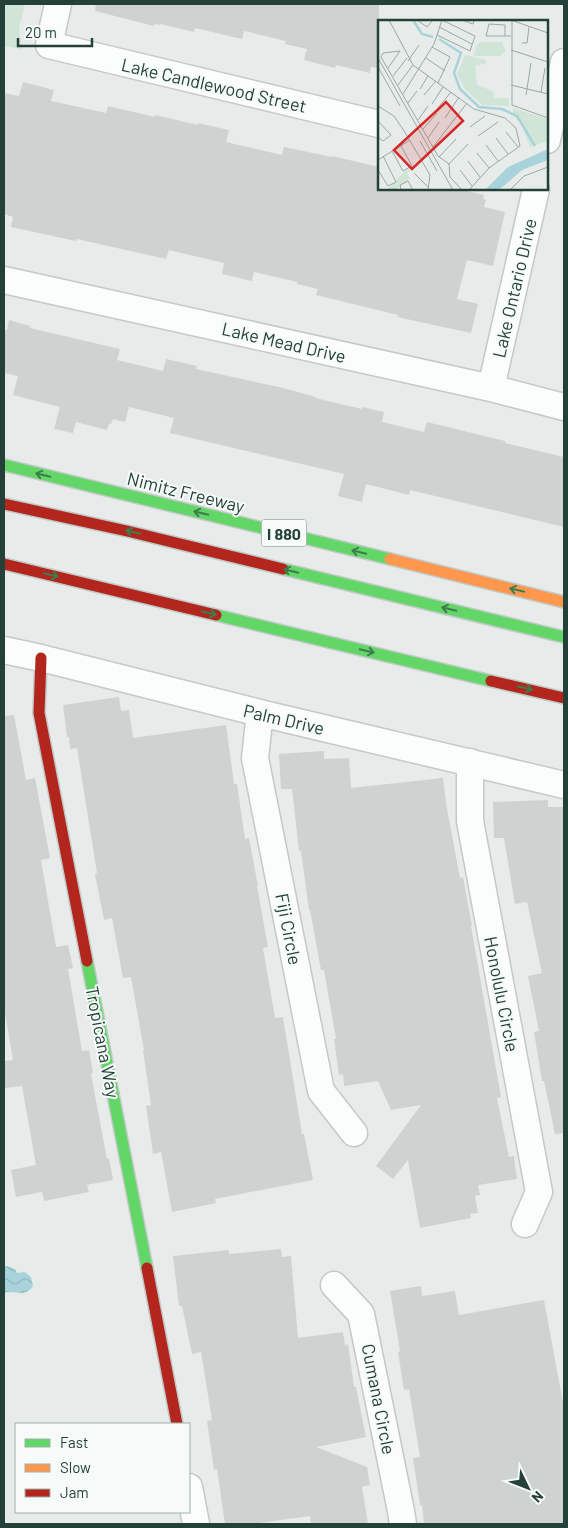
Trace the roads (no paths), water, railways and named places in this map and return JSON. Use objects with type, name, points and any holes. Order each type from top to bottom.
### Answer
[{"type":"main road","name":"Nimitz Freeway","points":[[4,465],[564,602]]},
{"type":"main road","name":"I 880","points":[[4,504],[127,531],[564,637]]},
{"type":"main road","points":[[4,564],[564,698]]},
{"type":"main road","name":"Tropicana Way","points":[[41,658],[39,713],[177,1423]]},
{"type":"street","name":"Lake Candlewood Street","points":[[58,4],[49,45],[378,124]]},
{"type":"street","points":[[548,135],[564,62]]},
{"type":"street","name":"Lake Ontario Drive","points":[[492,388],[536,190]]},
{"type":"street","name":"Lake Mead Drive","points":[[4,280],[492,388],[564,407]]},
{"type":"street","name":"Palm Drive","points":[[4,650],[260,714],[564,785]]},
{"type":"street","name":"Fiji Circle","points":[[260,714],[255,758],[321,1090],[354,1134]]},
{"type":"street","name":"Honolulu Circle","points":[[470,762],[470,821],[539,1192],[525,1224]]},
{"type":"street","name":"Cumana Circle","points":[[334,1285],[362,1314],[403,1524]]},
{"type":"street","points":[[190,1492],[196,1524]]},
{"type":"water","points":[[7,1266],[15,1269],[17,1273],[25,1272],[31,1277],[33,1286],[30,1290],[23,1293],[4,1293],[4,1267]]}]
